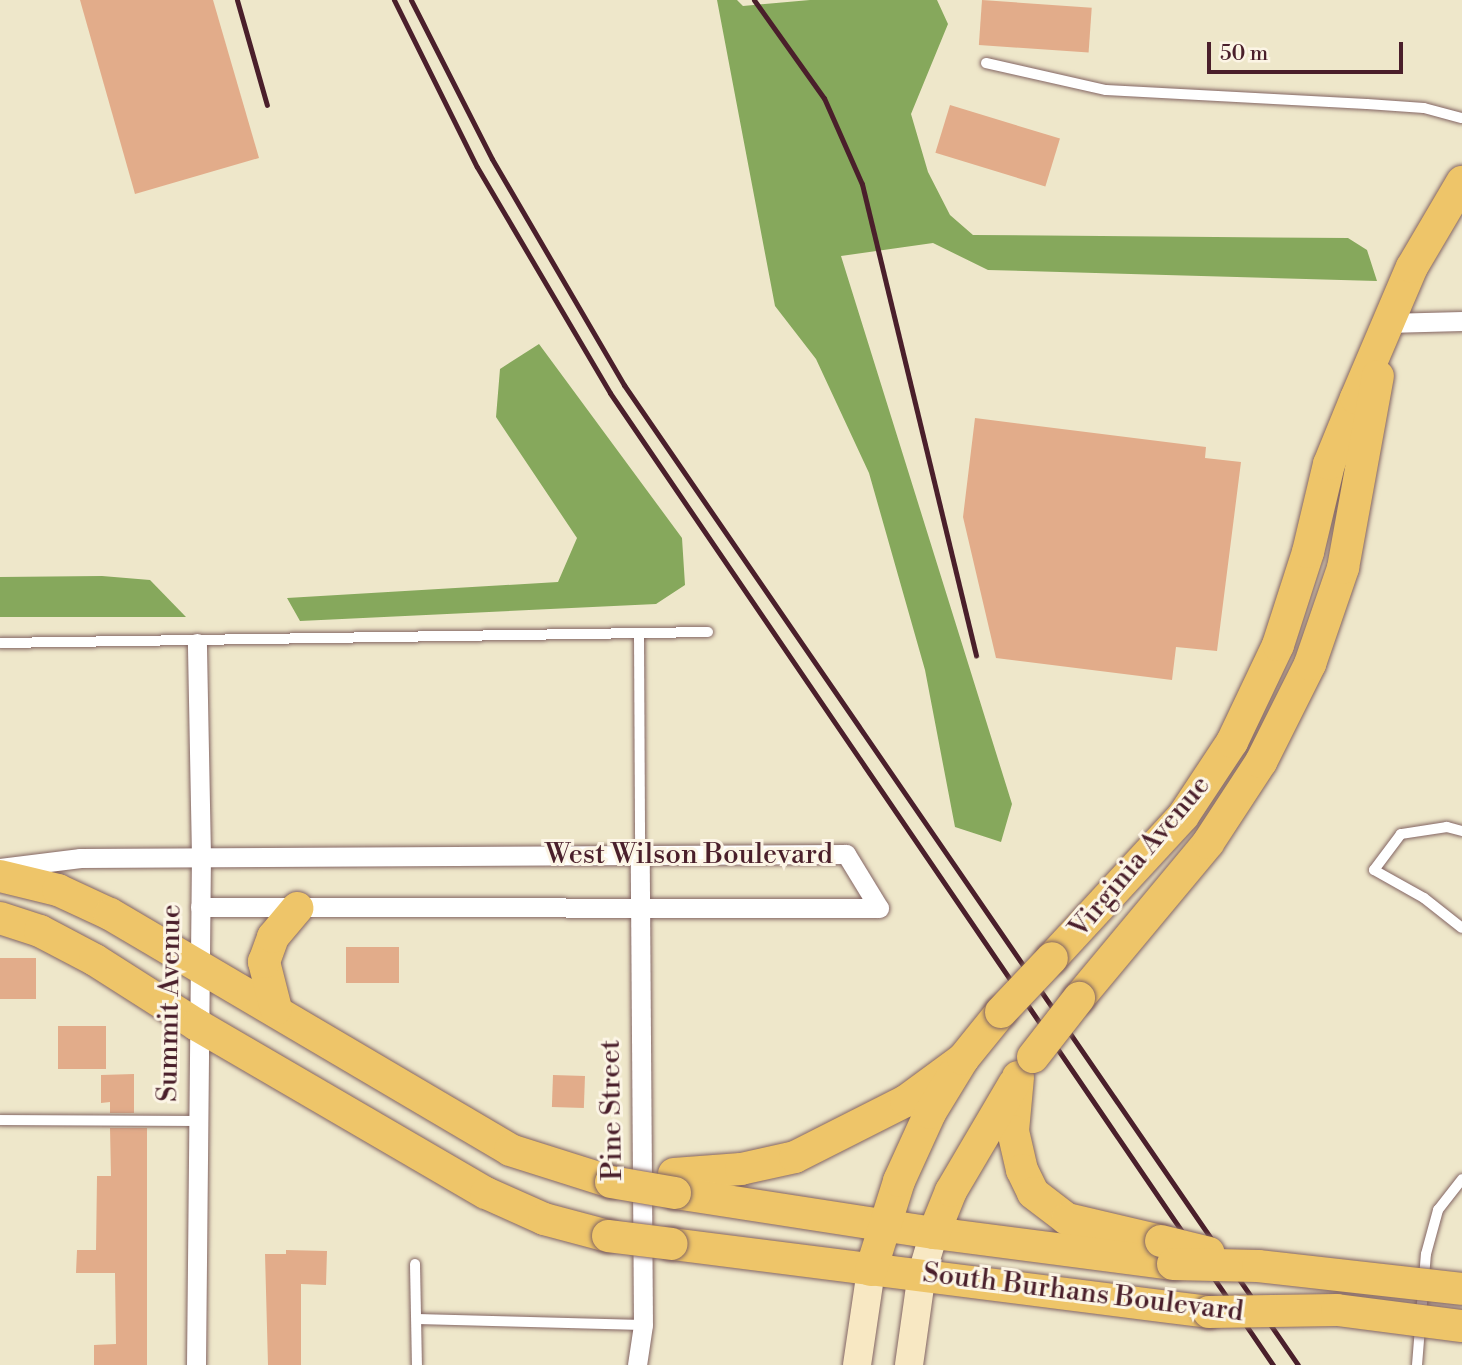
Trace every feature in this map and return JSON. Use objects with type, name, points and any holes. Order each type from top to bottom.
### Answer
[{"type":"main road","name":"Virginia Avenue","points":[[857,1365],[871,1270],[884,1223],[925,1124],[963,1059],[1001,1012],[1183,816],[1232,743],[1278,645],[1308,552],[1329,464],[1412,267],[1462,182]]},
{"type":"main road","name":"Virginia Avenue","points":[[909,1365],[922,1273],[951,1191],[1026,1067],[1079,998],[1208,843],[1261,762],[1310,664],[1343,568],[1387,323]]},
{"type":"main road","points":[[0,876],[58,890],[276,1009],[443,1113],[510,1150],[559,1169],[674,1183],[934,1233]]},
{"type":"main road","points":[[276,1009],[264,962],[273,937],[298,908]]},
{"type":"main road","points":[[0,918],[40,931],[83,954],[197,1026],[486,1193],[544,1219],[608,1236],[871,1270]]},
{"type":"main road","points":[[674,1183],[795,1157],[906,1101],[963,1059]]},
{"type":"main road","points":[[1026,1067],[1013,1131],[1022,1170],[1033,1193],[1067,1219],[1167,1252]]},
{"type":"main road","name":"South Burhans Boulevard","points":[[934,1233],[1167,1252],[1258,1266],[1462,1289]]},
{"type":"main road","name":"South Burhans Boulevard","points":[[871,1270],[922,1273],[1209,1312],[1337,1310],[1462,1326]]},
{"type":"street","points":[[1387,323],[1462,321]]},
{"type":"street","name":"Summit Avenue","points":[[196,1365],[195,1121],[201,856],[197,643]]},
{"type":"street","name":"Pine Street","points":[[638,1365],[643,1325],[638,908],[640,854]]},
{"type":"street","name":"West Wilson Boulevard","points":[[0,868],[80,858],[846,854],[879,908],[200,908]]},
{"type":"lane","points":[[986,63],[1106,90],[1376,104],[1424,108],[1462,118]]},
{"type":"lane","points":[[0,643],[197,643],[639,636],[708,632]]},
{"type":"lane","points":[[639,636],[640,854]]},
{"type":"lane","points":[[1462,831],[1447,827],[1401,834],[1374,870],[1424,898],[1462,928]]},
{"type":"lane","points":[[0,1120],[195,1121]]},
{"type":"lane","points":[[1417,1365],[1426,1254],[1438,1210],[1462,1179]]},
{"type":"lane","points":[[415,1264],[417,1365]]},
{"type":"lane","points":[[417,1319],[643,1325]]},
{"type":"green space","points":[[717,0],[737,0],[743,6],[810,0],[937,0],[948,24],[911,114],[928,172],[950,215],[973,235],[1348,238],[1367,250],[1377,281],[988,270],[933,243],[841,256],[1012,804],[1001,842],[955,827],[925,670],[869,473],[816,359],[775,306]]},
{"type":"green space","points":[[539,344],[682,538],[685,585],[656,604],[300,621],[287,598],[558,582],[577,538],[496,417],[500,369]]},
{"type":"green space","points":[[102,576],[150,580],[186,617],[0,617],[0,577]]},
{"type":"building","points":[[80,0],[213,0],[259,158],[135,194]]},
{"type":"building","points":[[982,0],[1092,8],[1089,53],[979,45]]},
{"type":"building","points":[[950,105],[1060,139],[1045,186],[935,153]]},
{"type":"building","points":[[975,418],[1206,447],[1205,458],[1241,462],[1217,651],[1176,647],[1172,680],[996,658],[963,517]]},
{"type":"building","points":[[346,947],[399,947],[399,983],[346,983]]},
{"type":"building","points":[[0,958],[36,958],[36,999],[0,999]]},
{"type":"building","points":[[58,1026],[106,1026],[106,1069],[58,1069]]},
{"type":"building","points":[[134,1074],[134,1113],[110,1113],[110,1102],[101,1103],[101,1075]]},
{"type":"building","points":[[553,1075],[585,1076],[584,1108],[552,1107]]},
{"type":"building","points":[[110,1128],[147,1128],[147,1365],[94,1365],[94,1345],[116,1344],[115,1273],[76,1273],[77,1250],[96,1250],[97,1176],[111,1176]]},
{"type":"building","points":[[286,1250],[327,1251],[326,1285],[301,1284],[301,1365],[268,1365],[265,1254],[286,1254]]},
{"type":"railway","points":[[237,0],[267,105]]},
{"type":"railway","points":[[394,0],[477,167],[610,393],[1273,1365]]},
{"type":"railway","points":[[411,0],[492,159],[624,385],[1298,1365]]},
{"type":"railway","points":[[754,0],[824,98],[862,184],[976,655]]}]
